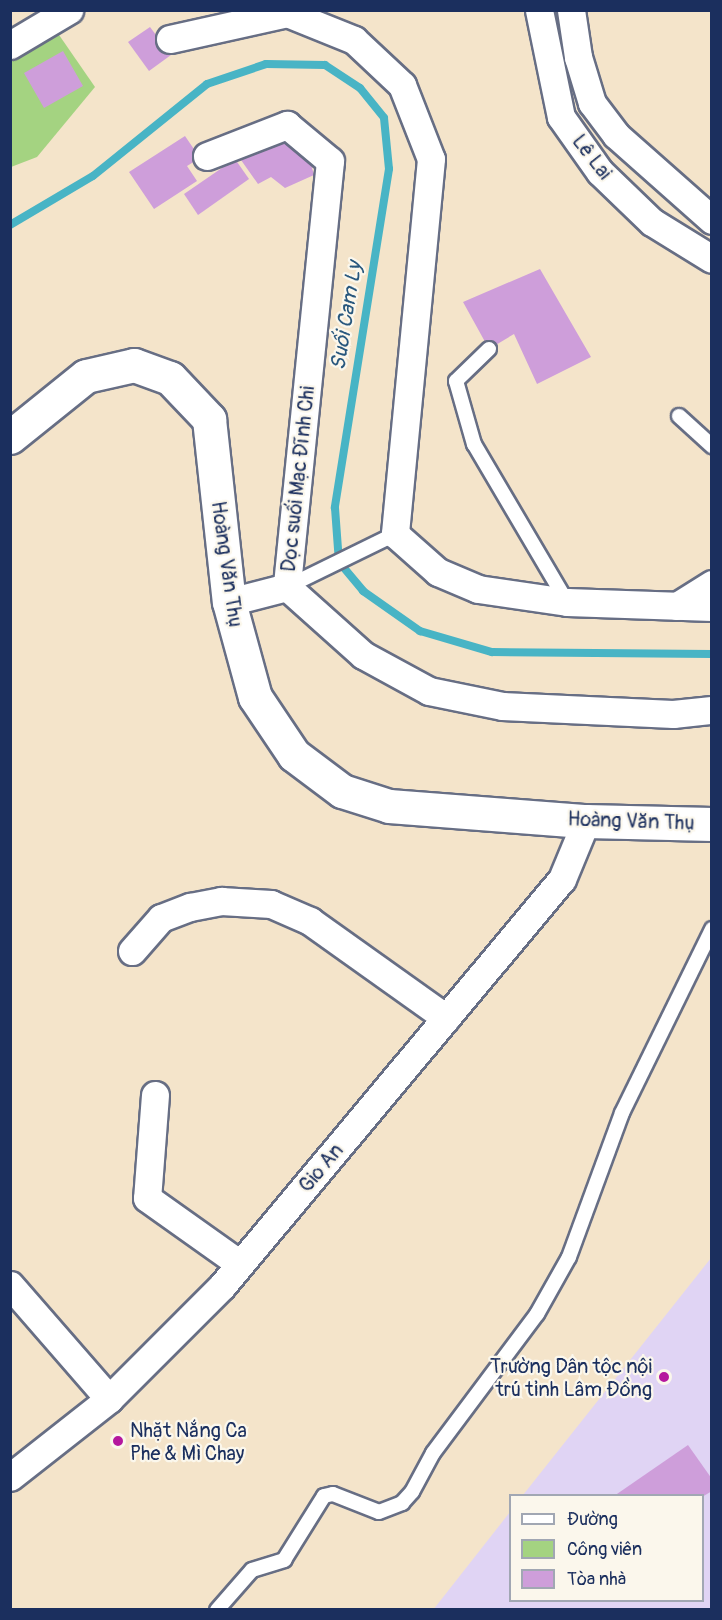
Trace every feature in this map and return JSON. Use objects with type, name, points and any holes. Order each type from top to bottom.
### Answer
[{"type":"main road","name":"Hoàng Văn Thụ","points":[[10,437],[86,376],[134,365],[170,378],[209,419],[229,602],[255,697],[294,755],[342,791],[389,806],[586,821],[711,824]]},
{"type":"street","points":[[10,45],[69,10]]},
{"type":"street","name":"Lê Lai","points":[[539,10],[561,117],[593,163],[652,222],[711,259]]},
{"type":"street","points":[[571,10],[578,57],[592,103],[616,135],[711,220]]},
{"type":"street","points":[[170,39],[286,13],[354,40],[402,85],[431,159],[395,534],[438,572],[478,589],[567,602],[711,607]]},
{"type":"street","name":"Dọc suối Mạc Đĩnh Chi","points":[[207,156],[287,125],[330,161],[287,587],[363,655],[429,691],[502,706],[673,714],[711,710]]},
{"type":"street","points":[[677,606],[711,584]]},
{"type":"street","points":[[229,602],[287,587]]},
{"type":"street","name":"Gio An","points":[[10,1477],[110,1399],[240,1264],[562,879],[586,821]]},
{"type":"street","points":[[132,951],[161,918],[189,907],[221,901],[271,904],[310,921],[446,1018]]},
{"type":"street","points":[[155,1095],[147,1198],[240,1264]]},
{"type":"street","points":[[10,1285],[110,1399]]},
{"type":"lane","points":[[489,349],[456,381],[474,444],[567,602]]},
{"type":"lane","points":[[679,416],[711,446]]},
{"type":"lane","points":[[287,587],[395,534]]},
{"type":"lane","points":[[217,1610],[252,1570],[284,1560],[324,1496],[333,1494],[379,1512],[402,1503],[412,1492],[433,1453],[537,1314],[569,1257],[622,1113],[711,929]]},
{"type":"shaded area","name":"Trường Dân tộc nội trú tỉnh Lâm Đồng","points":[[711,1258],[711,1609],[433,1610],[509,1513],[509,1602],[704,1602],[704,1494],[524,1494]]},
{"type":"green space","points":[[57,32],[95,87],[37,157],[11,167],[11,52]]},
{"type":"building","points":[[150,27],[171,55],[149,71],[128,42]]},
{"type":"building","points":[[63,51],[83,86],[44,108],[24,73]]},
{"type":"building","points":[[185,136],[200,158],[187,166],[197,181],[154,209],[129,172]]},
{"type":"building","points":[[291,141],[309,157],[314,175],[285,188],[271,177],[258,184],[241,160],[260,146]]},
{"type":"building","points":[[235,159],[249,179],[198,215],[184,194]]},
{"type":"building","points":[[540,269],[591,357],[537,384],[514,334],[489,349],[463,302]]},
{"type":"building","points":[[688,1445],[712,1479],[712,1491],[704,1496],[617,1494]]},
{"type":"waterway","name":"Suối Cam Ly","points":[[10,225],[93,176],[207,84],[266,64],[325,65],[360,88],[384,118],[389,169],[335,508],[339,562],[363,591],[420,631],[492,652],[712,654]]},
{"type":"place","name":"Trường Dân tộc nội trú tỉnh Lâm Đồng","points":[[664,1377]]},
{"type":"place","name":"Nhặt Nắng Ca Phe & Mì Chay","points":[[118,1441]]}]
